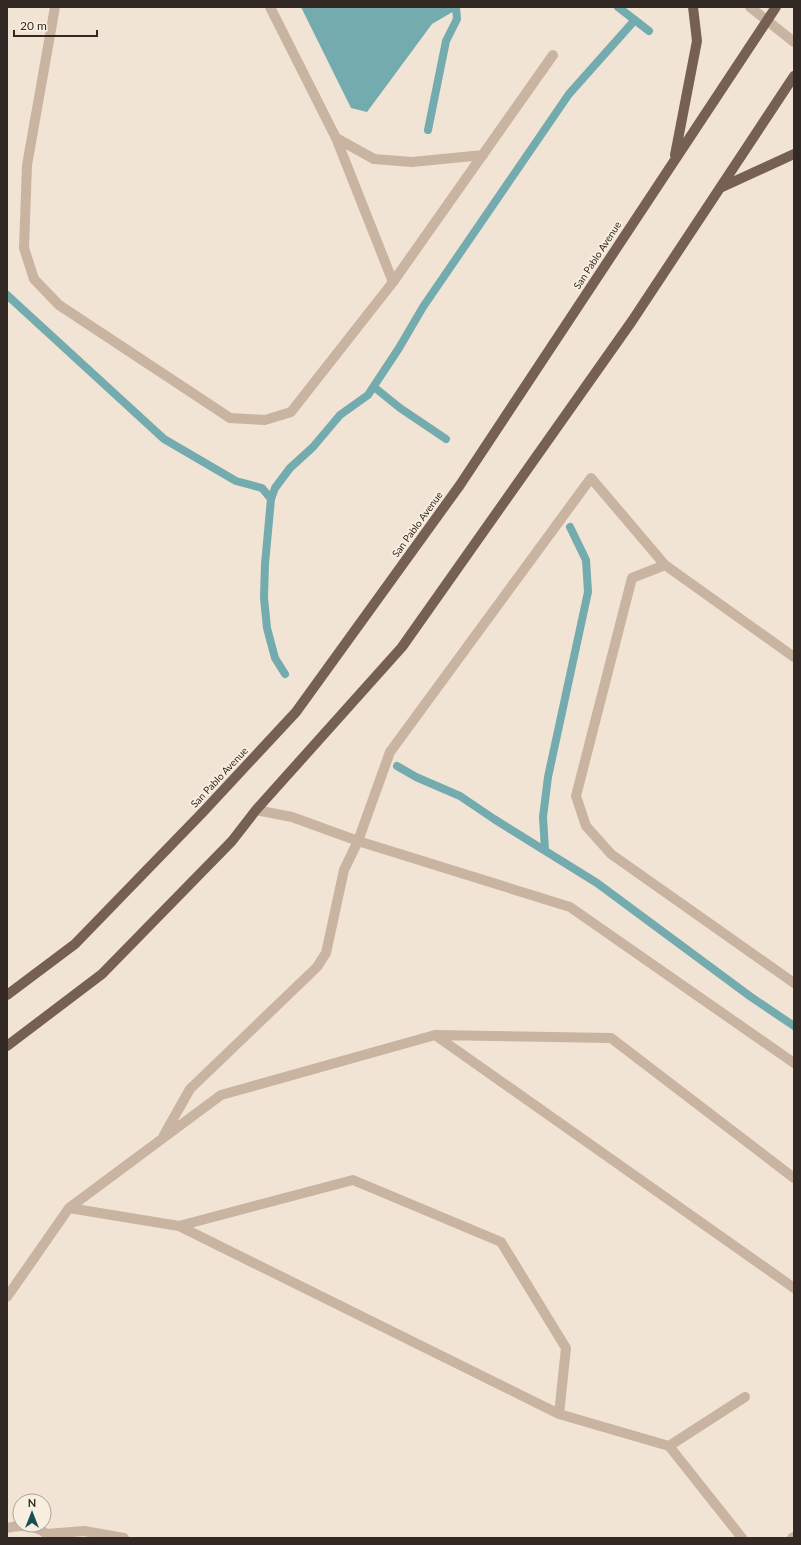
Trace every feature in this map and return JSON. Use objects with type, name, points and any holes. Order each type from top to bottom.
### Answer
[{"type":"main road","points":[[674,159],[697,41],[693,7]]},
{"type":"main road","name":"San Pablo Avenue","points":[[7,995],[75,944],[203,812],[296,712],[460,485],[674,159],[776,7]]},
{"type":"main road","points":[[7,1046],[102,974],[232,841],[256,810],[402,647],[632,321],[794,76]]},
{"type":"main road","points":[[720,188],[794,154]]},
{"type":"street","points":[[55,7],[27,165],[24,248],[34,279],[59,306],[230,418],[265,420],[291,412],[393,282],[553,54]]},
{"type":"street","points":[[270,7],[336,138],[393,282]]},
{"type":"street","points":[[750,7],[794,42]]},
{"type":"street","points":[[336,138],[374,159],[412,162],[483,155]]},
{"type":"street","points":[[162,1139],[190,1089],[317,967],[326,953],[344,870],[358,841],[390,752],[591,478],[665,565],[794,657]]},
{"type":"street","points":[[665,565],[632,578],[576,796],[586,826],[611,854],[794,983]]},
{"type":"street","points":[[256,810],[292,817],[358,841],[570,908],[794,1063]]},
{"type":"street","points":[[435,1035],[794,1288]]},
{"type":"street","points":[[7,1297],[69,1208],[221,1095],[435,1035],[611,1038],[794,1178]]},
{"type":"street","points":[[179,1226],[353,1180],[501,1242],[566,1348],[559,1414]]},
{"type":"street","points":[[69,1208],[179,1226],[559,1414],[669,1446],[742,1538]]},
{"type":"street","points":[[669,1446],[745,1397]]},
{"type":"street","points":[[7,1528],[22,1525],[35,1527],[49,1536],[84,1531],[124,1538]]},
{"type":"water","points":[[301,7],[461,7],[432,24],[367,112],[351,108]]},
{"type":"waterway","points":[[428,130],[446,41],[457,19],[456,7]]},
{"type":"waterway","points":[[618,7],[649,31]]},
{"type":"waterway","points":[[285,674],[275,658],[267,628],[264,598],[265,564],[271,499],[275,488],[290,468],[313,447],[340,415],[368,395],[399,348],[423,307],[569,94],[634,21]]},
{"type":"waterway","points":[[7,295],[164,439],[236,481],[262,488],[271,499]]},
{"type":"waterway","points":[[374,387],[400,408],[446,439]]},
{"type":"waterway","points":[[545,850],[543,817],[548,777],[588,592],[586,560],[570,527]]},
{"type":"waterway","points":[[397,766],[416,777],[460,796],[597,883],[751,997],[794,1026]]}]
